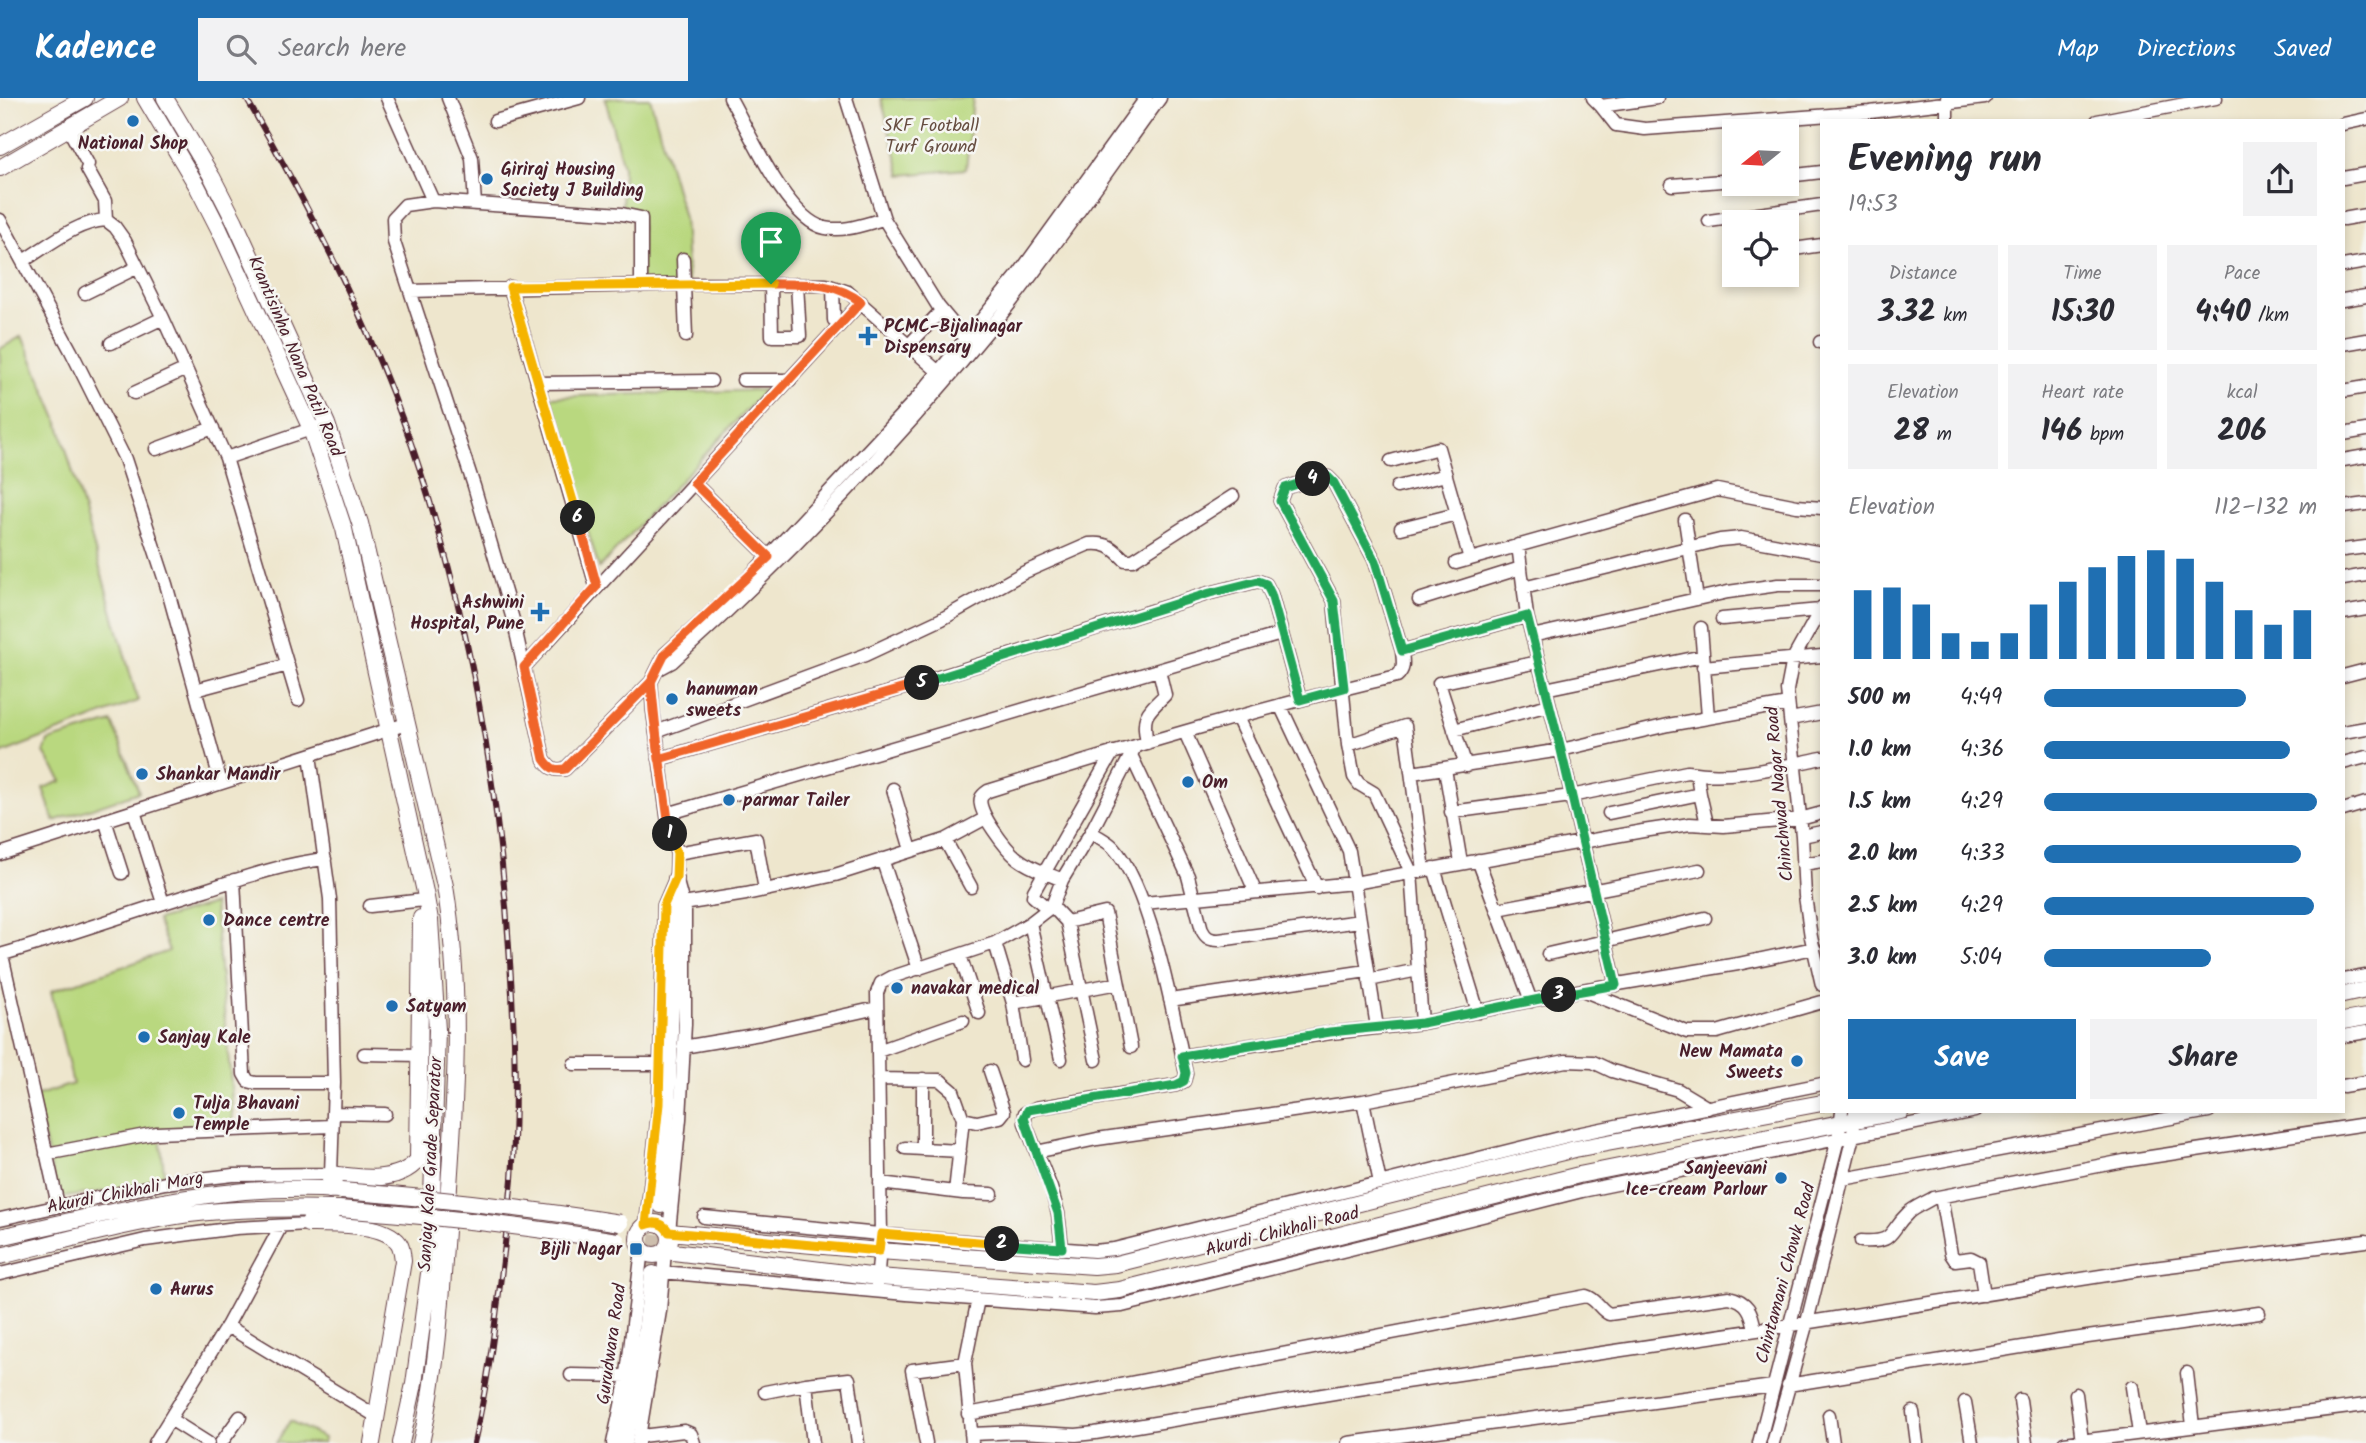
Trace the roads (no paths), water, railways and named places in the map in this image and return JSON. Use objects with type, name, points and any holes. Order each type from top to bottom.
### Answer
[{"type":"main road","points":[[0,146],[85,98]]},
{"type":"main road","points":[[0,168],[120,98]]},
{"type":"main road","name":"Krantisinha Nana Patil Road","points":[[145,98],[219,229],[311,429],[344,529],[425,896]]},
{"type":"main road","name":"Krantisinha Nana Patil Road","points":[[165,98],[235,222],[327,424],[360,523],[445,886]]},
{"type":"main road","points":[[661,1205],[676,878]]},
{"type":"main road","name":"Sanjay Kale Grade Separator","points":[[421,1443],[440,1307],[456,1081],[457,1028],[450,915],[445,886]]},
{"type":"main road","points":[[334,1185],[388,1177],[407,1171],[418,1160],[421,914],[425,896]]},
{"type":"main road","name":"Sanjay Kale Grade Separator","points":[[401,1443],[414,1384],[430,1266],[437,1030],[430,920],[425,896]]},
{"type":"main road","points":[[430,920],[450,915]]},
{"type":"main road","points":[[2345,995],[2366,990]]},
{"type":"main road","points":[[2345,1021],[2366,1017]]},
{"type":"main road","name":"Akurdi Chikhali Road","points":[[669,1232],[880,1242],[1094,1266],[1116,1264],[1575,1149],[1820,1103]]},
{"type":"main road","name":"Akurdi Chikhali Road","points":[[665,1251],[877,1284],[1094,1293],[1120,1290],[1580,1175],[1893,1113]]},
{"type":"main road","points":[[334,1185],[540,1210],[620,1223],[656,1223],[666,1227],[669,1232],[670,1242],[665,1251],[655,1255],[640,1247],[639,1233],[646,1225]]},
{"type":"main road","name":"Akurdi Chikhali Marg","points":[[0,1237],[138,1206],[187,1198],[334,1185]]},
{"type":"main road","name":"Akurdi Chikhali Marg","points":[[0,1255],[142,1222],[235,1210],[309,1216],[339,1209],[446,1217],[539,1228],[640,1247]]},
{"type":"main road","points":[[309,1216],[379,1231],[398,1241],[402,1249],[403,1261],[372,1443]]},
{"type":"main road","points":[[624,1443],[658,1273]]},
{"type":"street","points":[[387,98],[433,201]]},
{"type":"street","points":[[448,98],[472,158],[475,204]]},
{"type":"street","points":[[495,121],[579,98]]},
{"type":"street","points":[[730,98],[787,200],[810,222],[837,230],[884,219]]},
{"type":"street","points":[[846,98],[884,219],[941,311],[969,343]]},
{"type":"street","points":[[659,669],[673,662],[746,595],[943,375],[1146,98]]},
{"type":"street","points":[[969,343],[1026,281],[1160,98]]},
{"type":"street","points":[[1597,102],[1657,98]]},
{"type":"street","points":[[1597,102],[1616,125],[1645,129],[1768,121],[1985,98]]},
{"type":"street","points":[[2107,119],[2216,98]]},
{"type":"street","points":[[1947,100],[1947,119]]},
{"type":"street","points":[[2345,124],[2366,119]]},
{"type":"street","points":[[68,128],[105,201],[106,220],[120,234],[138,267],[226,458],[298,700]]},
{"type":"street","points":[[1799,175],[1820,172]]},
{"type":"street","points":[[2345,178],[2366,174]]},
{"type":"street","points":[[1672,185],[1722,181]]},
{"type":"street","points":[[642,286],[641,218],[433,201],[405,205],[393,218],[394,242],[474,486],[524,667],[544,759],[550,767],[558,771],[565,769],[651,682],[665,654],[769,557],[917,398],[943,375]]},
{"type":"street","points":[[1709,221],[1820,205]]},
{"type":"street","points":[[2345,219],[2366,215]]},
{"type":"street","points":[[0,219],[125,460],[166,584],[221,783]]},
{"type":"street","points":[[23,261],[83,225],[106,220]]},
{"type":"street","points":[[1799,248],[1820,245]]},
{"type":"street","points":[[683,260],[686,337]]},
{"type":"street","points":[[2345,266],[2366,262]]},
{"type":"street","points":[[85,293],[138,267]]},
{"type":"street","points":[[410,291],[771,284],[833,287],[848,292],[861,302],[943,375]]},
{"type":"street","points":[[771,284],[772,336],[800,336],[797,284]]},
{"type":"street","points":[[510,287],[597,586]]},
{"type":"street","points":[[833,287],[834,320]]},
{"type":"street","points":[[2345,300],[2366,296]]},
{"type":"street","points":[[524,667],[861,302]]},
{"type":"street","points":[[909,345],[941,311]]},
{"type":"street","points":[[111,343],[163,318]]},
{"type":"street","points":[[2345,344],[2366,340]]},
{"type":"street","points":[[134,393],[186,369]]},
{"type":"street","points":[[743,380],[790,380]]},
{"type":"street","points":[[537,383],[711,381]]},
{"type":"street","points":[[2345,391],[2366,387]]},
{"type":"street","points":[[226,458],[327,424]]},
{"type":"street","points":[[156,450],[213,428]]},
{"type":"street","points":[[2345,434],[2366,430]]},
{"type":"street","points":[[1391,461],[1438,448],[1470,559]]},
{"type":"street","points":[[2345,460],[2366,456]]},
{"type":"street","points":[[1397,487],[1446,475]]},
{"type":"street","points":[[1062,880],[1035,870],[1001,842],[986,818],[980,799],[988,790],[1280,705],[1344,688],[1397,676],[1404,666],[1375,561],[1334,483],[1328,477],[1318,477],[1285,488],[1280,501],[1334,601],[1344,688],[1348,744],[1354,777],[1359,784],[1374,793],[1423,870],[1478,1012]]},
{"type":"street","points":[[694,483],[769,557]]},
{"type":"street","points":[[1456,563],[1717,490],[1797,506],[1820,508]]},
{"type":"street","points":[[656,732],[890,644],[1024,572],[1089,544],[1110,545],[1125,560],[1133,560],[1233,496]]},
{"type":"street","points":[[2345,507],[2366,504]]},
{"type":"street","points":[[1401,528],[1457,514]]},
{"type":"street","points":[[1685,520],[1697,599]]},
{"type":"street","points":[[1523,588],[1689,546],[1741,538],[1820,553]]},
{"type":"street","points":[[1518,545],[1527,616],[1616,985]]},
{"type":"street","points":[[2345,550],[2366,547]]},
{"type":"street","points":[[1419,600],[1521,568]]},
{"type":"street","points":[[2345,579],[2366,575]]},
{"type":"street","points":[[659,759],[894,691],[1210,593],[1258,581],[1266,584],[1271,594],[1300,700]]},
{"type":"street","points":[[1532,636],[1764,586],[1820,585]]},
{"type":"street","points":[[1722,619],[1820,608]]},
{"type":"street","points":[[2345,613],[2366,609]]},
{"type":"street","name":"Chinchwad Nagar Road","points":[[1820,610],[1793,659],[1788,675],[1788,704],[1803,864],[1820,972]]},
{"type":"street","points":[[1402,651],[1527,616]]},
{"type":"street","points":[[1701,628],[1707,717]]},
{"type":"street","points":[[667,814],[1281,634]]},
{"type":"street","points":[[1545,689],[1703,661],[1820,656]]},
{"type":"street","points":[[1466,766],[1439,683],[1538,662]]},
{"type":"street","points":[[195,690],[288,665]]},
{"type":"street","points":[[877,1284],[880,1183],[877,993],[881,983],[995,943],[1030,923],[1050,907],[1062,880],[1138,748],[1146,713],[1165,695],[1159,670]]},
{"type":"street","points":[[2345,675],[2366,670]]},
{"type":"street","points":[[651,682],[670,837],[677,853],[676,878],[685,911],[680,1119],[669,1232]]},
{"type":"street","points":[[1412,774],[1561,750],[1707,717],[1788,704]]},
{"type":"street","points":[[1280,705],[1349,851],[1377,1027]]},
{"type":"street","points":[[1454,730],[1549,705]]},
{"type":"street","points":[[1790,719],[1820,713]]},
{"type":"street","points":[[1237,717],[1317,888]]},
{"type":"street","points":[[0,853],[406,724]]},
{"type":"street","points":[[1348,744],[1405,726],[1423,870],[1418,970],[1422,1023]]},
{"type":"street","points":[[2345,732],[2366,728]]},
{"type":"street","points":[[1185,732],[1255,891]]},
{"type":"street","points":[[1138,748],[1188,876],[1202,930],[1211,940],[1360,921]]},
{"type":"street","points":[[1096,1060],[1067,922],[1033,894],[1114,752]]},
{"type":"street","points":[[0,1219],[135,1188],[233,1175],[334,1185],[330,899],[310,755]]},
{"type":"street","points":[[2345,762],[2366,757]]},
{"type":"street","points":[[1451,812],[1571,796],[1687,772],[1732,775],[1820,758]]},
{"type":"street","points":[[1445,769],[1461,863]]},
{"type":"street","points":[[1696,774],[1707,824]]},
{"type":"street","points":[[893,789],[911,850]]},
{"type":"street","points":[[1609,813],[1700,794]]},
{"type":"street","points":[[2345,809],[2366,803]]},
{"type":"street","points":[[134,811],[163,903]]},
{"type":"street","points":[[1144,903],[1255,891],[1317,888],[1643,831],[1707,824],[1724,826],[1800,820],[1820,814]]},
{"type":"street","points":[[683,904],[835,875],[946,841],[986,818]]},
{"type":"street","points":[[105,820],[122,873]]},
{"type":"street","points":[[1062,1248],[1058,1213],[1024,1118],[1028,1110],[1176,1085],[1184,1081],[1186,1073],[1144,903],[1114,848],[1091,832]]},
{"type":"street","points":[[1802,836],[1820,832]]},
{"type":"street","points":[[677,853],[755,839],[765,890]]},
{"type":"street","points":[[946,841],[971,887]]},
{"type":"street","points":[[58,1205],[1,955],[77,933],[234,880],[298,862],[325,859]]},
{"type":"street","points":[[882,859],[919,969]]},
{"type":"street","points":[[1478,860],[1531,1001]]},
{"type":"street","points":[[1803,864],[1820,861]]},
{"type":"street","points":[[1498,909],[1699,870]]},
{"type":"street","points":[[646,1225],[659,1104],[664,905],[676,878]]},
{"type":"street","points":[[234,880],[244,1074],[248,1081],[256,1083],[334,1083]]},
{"type":"street","points":[[370,906],[425,896]]},
{"type":"street","points":[[1067,922],[1105,913],[1131,1047]]},
{"type":"street","points":[[1548,954],[1705,918]]},
{"type":"street","points":[[1030,923],[1061,1059]]},
{"type":"street","points":[[1182,1056],[1377,1027],[1422,1023],[1582,990],[1738,964],[1815,940]]},
{"type":"street","points":[[995,943],[1013,1003],[1022,1060]]},
{"type":"street","points":[[960,955],[979,1013]]},
{"type":"street","points":[[1170,1000],[1418,970]]},
{"type":"street","points":[[2345,980],[2366,976]]},
{"type":"street","points":[[1013,1003],[1118,983]]},
{"type":"street","points":[[1582,990],[1679,1029],[1700,1033],[1717,1032],[1820,1003]]},
{"type":"street","points":[[683,1047],[760,1034],[877,1008]]},
{"type":"street","points":[[878,1051],[963,1021]]},
{"type":"street","points":[[2345,1036],[2366,1032]]},
{"type":"street","points":[[364,1055],[420,1055]]},
{"type":"street","points":[[1036,1152],[1097,1139],[1363,1101],[1579,1060],[1593,1062],[1612,1071],[1678,1090],[1708,1108]]},
{"type":"street","points":[[574,1064],[660,1064]]},
{"type":"street","points":[[964,1119],[977,1122],[1000,1117],[1004,1112],[990,1071]]},
{"type":"street","points":[[878,1079],[940,1080],[953,1091],[964,1119],[955,1192]]},
{"type":"street","points":[[923,1079],[923,1149]]},
{"type":"street","points":[[2345,1086],[2366,1082]]},
{"type":"street","points":[[704,1217],[880,1242],[1094,1251],[1129,1246],[1572,1135],[1820,1084]]},
{"type":"street","points":[[1363,1101],[1380,1182]]},
{"type":"street","points":[[658,1273],[877,1284],[978,1299],[1094,1308],[1122,1306],[1848,1124],[1955,1113]]},
{"type":"street","points":[[1843,1179],[2198,1113]]},
{"type":"street","points":[[47,1154],[156,1133],[385,1114]]},
{"type":"street","name":"Chintamani Chowk Road","points":[[1773,1443],[1843,1179],[1848,1124]]},
{"type":"street","name":"Chintamani Chowk Road","points":[[1759,1443],[1848,1124]]},
{"type":"street","points":[[1861,1241],[1878,1242],[1891,1236],[1909,1212],[1933,1198],[2124,1161],[2366,1124]]},
{"type":"street","points":[[905,1148],[960,1151]]},
{"type":"street","points":[[880,1183],[992,1194]]},
{"type":"street","points":[[1941,1197],[1951,1254],[1955,1260],[1971,1258],[1979,1262],[1984,1295]]},
{"type":"street","points":[[0,1274],[145,1240],[191,1233],[281,1226],[309,1216]]},
{"type":"street","points":[[155,1443],[228,1326],[281,1226]]},
{"type":"street","points":[[978,1299],[965,1363],[971,1438],[1048,1439],[2145,1269],[2366,1241]]},
{"type":"street","name":"Gurudwara Road","points":[[613,1443],[627,1376],[640,1247]]},
{"type":"street","points":[[665,1251],[658,1273],[660,1311],[639,1440],[684,1432],[691,1434],[694,1443]]},
{"type":"street","points":[[968,1414],[1586,1296],[1591,1297],[1609,1314],[1729,1297],[1746,1304],[1752,1312],[1755,1330]]},
{"type":"street","points":[[1788,1385],[2059,1341],[2259,1313]]},
{"type":"street","points":[[228,1326],[376,1416]]},
{"type":"street","points":[[926,1443],[912,1370],[965,1363]]},
{"type":"street","points":[[2188,1373],[2193,1426]]},
{"type":"street","points":[[571,1375],[627,1376]]},
{"type":"street","points":[[765,1392],[849,1378],[858,1443]]},
{"type":"street","points":[[806,1384],[813,1443]]},
{"type":"street","points":[[1348,1443],[1773,1386]]},
{"type":"street","points":[[2132,1387],[2139,1433]]},
{"type":"street","points":[[2076,1394],[2082,1441]]},
{"type":"street","points":[[2020,1400],[2026,1443]]},
{"type":"street","points":[[1965,1402],[1972,1443]]},
{"type":"street","points":[[2064,1443],[2366,1405]]},
{"type":"street","points":[[1913,1412],[1917,1443]]},
{"type":"street","points":[[1829,1415],[1833,1443]]},
{"type":"street","points":[[221,1443],[240,1417]]},
{"type":"street","points":[[170,1419],[208,1443]]},
{"type":"tunnel","points":[[653,1274],[661,1205]]},
{"type":"railway","points":[[246,98],[321,234],[386,376],[421,473],[439,533],[481,714],[499,837],[505,900],[513,1016],[515,1098],[514,1152],[505,1240],[490,1360],[474,1443]]},
{"type":"place","name":"National Shop","points":[[133,121]]},
{"type":"place","name":"Giriraj Housing Society J Building","points":[[487,179]]},
{"type":"place","name":"PCMC-Bijalinagar Dispensary","points":[[868,336]]},
{"type":"place","name":"Ashwini Hospital, Pune","points":[[540,612]]},
{"type":"place","name":"hanuman sweets","points":[[672,699]]},
{"type":"place","name":"Shankar Mandir","points":[[142,774]]},
{"type":"place","name":"Om","points":[[1188,782]]},
{"type":"place","name":"parmar Tailer","points":[[729,800]]},
{"type":"place","name":"Dance centre","points":[[209,920]]},
{"type":"place","name":"navakar medical","points":[[897,988]]},
{"type":"place","name":"Satyam","points":[[392,1006]]},
{"type":"place","name":"Sanjay Kale","points":[[144,1037]]},
{"type":"place","name":"New Mamata Sweets","points":[[1797,1061]]},
{"type":"place","name":"Tulja Bhavani Temple","points":[[179,1113]]},
{"type":"place","name":"Sanjeevani Ice-cream Parlour","points":[[1781,1178]]},
{"type":"place","name":"Bijli Nagar","points":[[636,1249]]},
{"type":"place","name":"Aurus","points":[[156,1289]]},
{"type":"park label","name":"SKF Football Turf Ground","points":[[931,135]]}]
